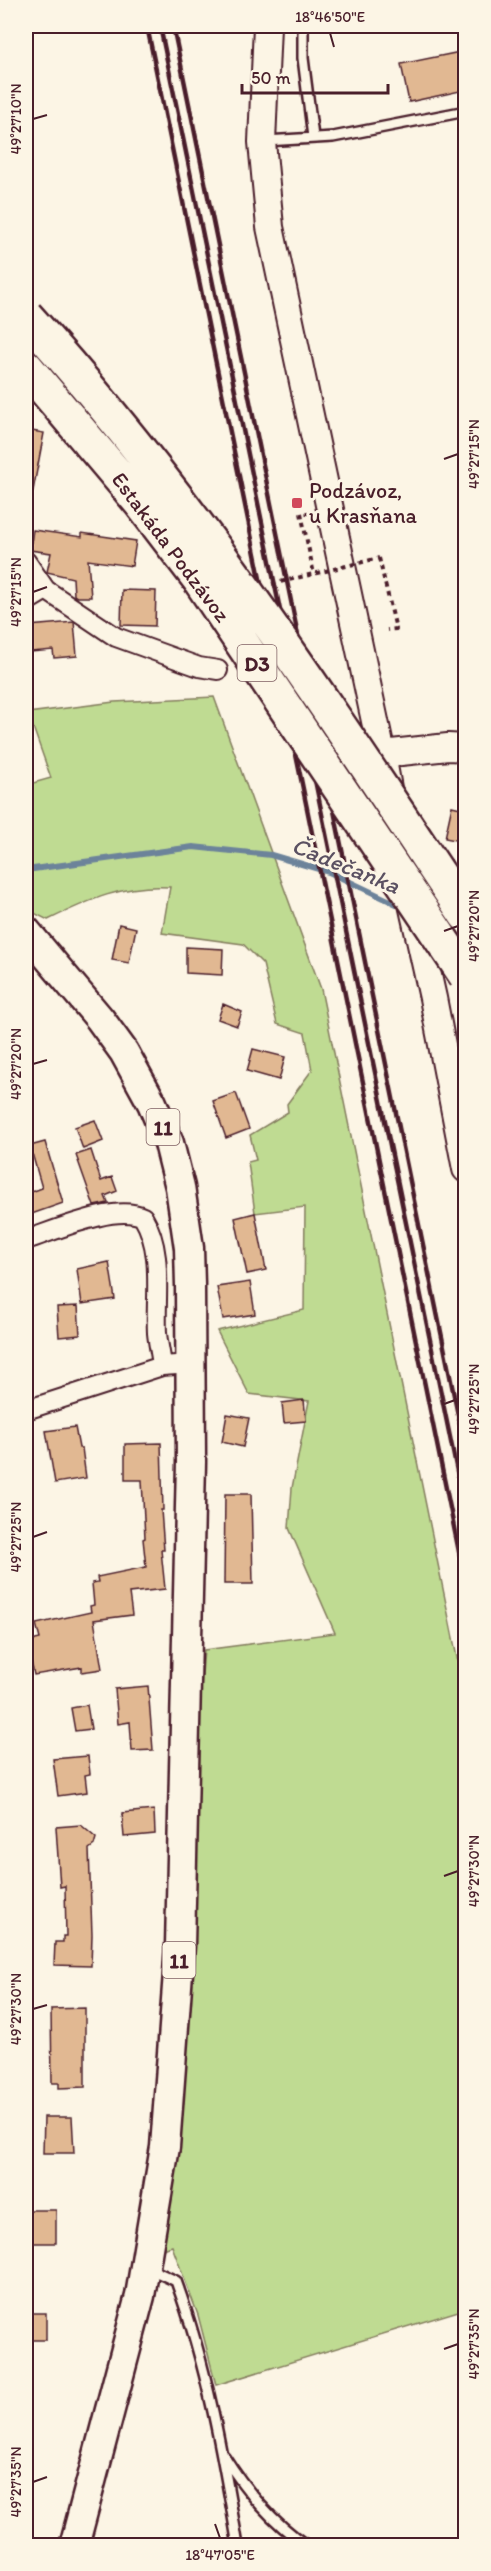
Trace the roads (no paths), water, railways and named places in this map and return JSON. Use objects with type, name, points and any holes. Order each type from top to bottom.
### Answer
[{"type":"highway","name":"Estakáda Podzávoz","points":[[26,316],[76,371],[168,484],[224,559],[303,671],[465,915]]},
{"type":"highway","name":"Estakáda Podzávoz","points":[[26,367],[140,502],[199,579],[465,976]]},
{"type":"main road","name":"11","points":[[26,931],[88,1004],[124,1052],[140,1079],[165,1134],[180,1187],[189,1248],[191,1364],[189,1552],[180,1946],[165,2147],[146,2267],[129,2342],[74,2546]]},
{"type":"street","points":[[267,26],[262,142],[270,227],[382,754],[465,1169]]},
{"type":"street","points":[[26,561],[46,590],[116,637],[199,667],[218,670]]},
{"type":"street","points":[[26,602],[46,590]]},
{"type":"street","points":[[382,754],[465,748]]},
{"type":"street","points":[[26,1240],[111,1214],[127,1212],[143,1217],[153,1236],[157,1265],[158,1333],[162,1366]]},
{"type":"street","points":[[26,1410],[162,1366],[191,1364]]},
{"type":"lane","points":[[303,26],[303,58],[313,137]]},
{"type":"lane","points":[[262,142],[333,137],[465,111]]},
{"type":"lane","points":[[146,2267],[176,2281],[193,2328],[220,2449],[238,2546]]},
{"type":"lane","points":[[220,2449],[259,2506],[308,2546]]},
{"type":"waterway","name":"Čadečanka","points":[[26,870],[193,847],[271,855],[329,872],[405,908]]},
{"type":"waterway","name":"Čadečanka","points":[[450,930],[466,941]]},
{"type":"railway","points":[[147,26],[466,1586]]},
{"type":"railway","points":[[160,26],[466,1515]]},
{"type":"railway","points":[[173,26],[466,1454]]},
{"type":"place","name":"Podzávoz, u Krasňana","points":[[297,503]]}]
